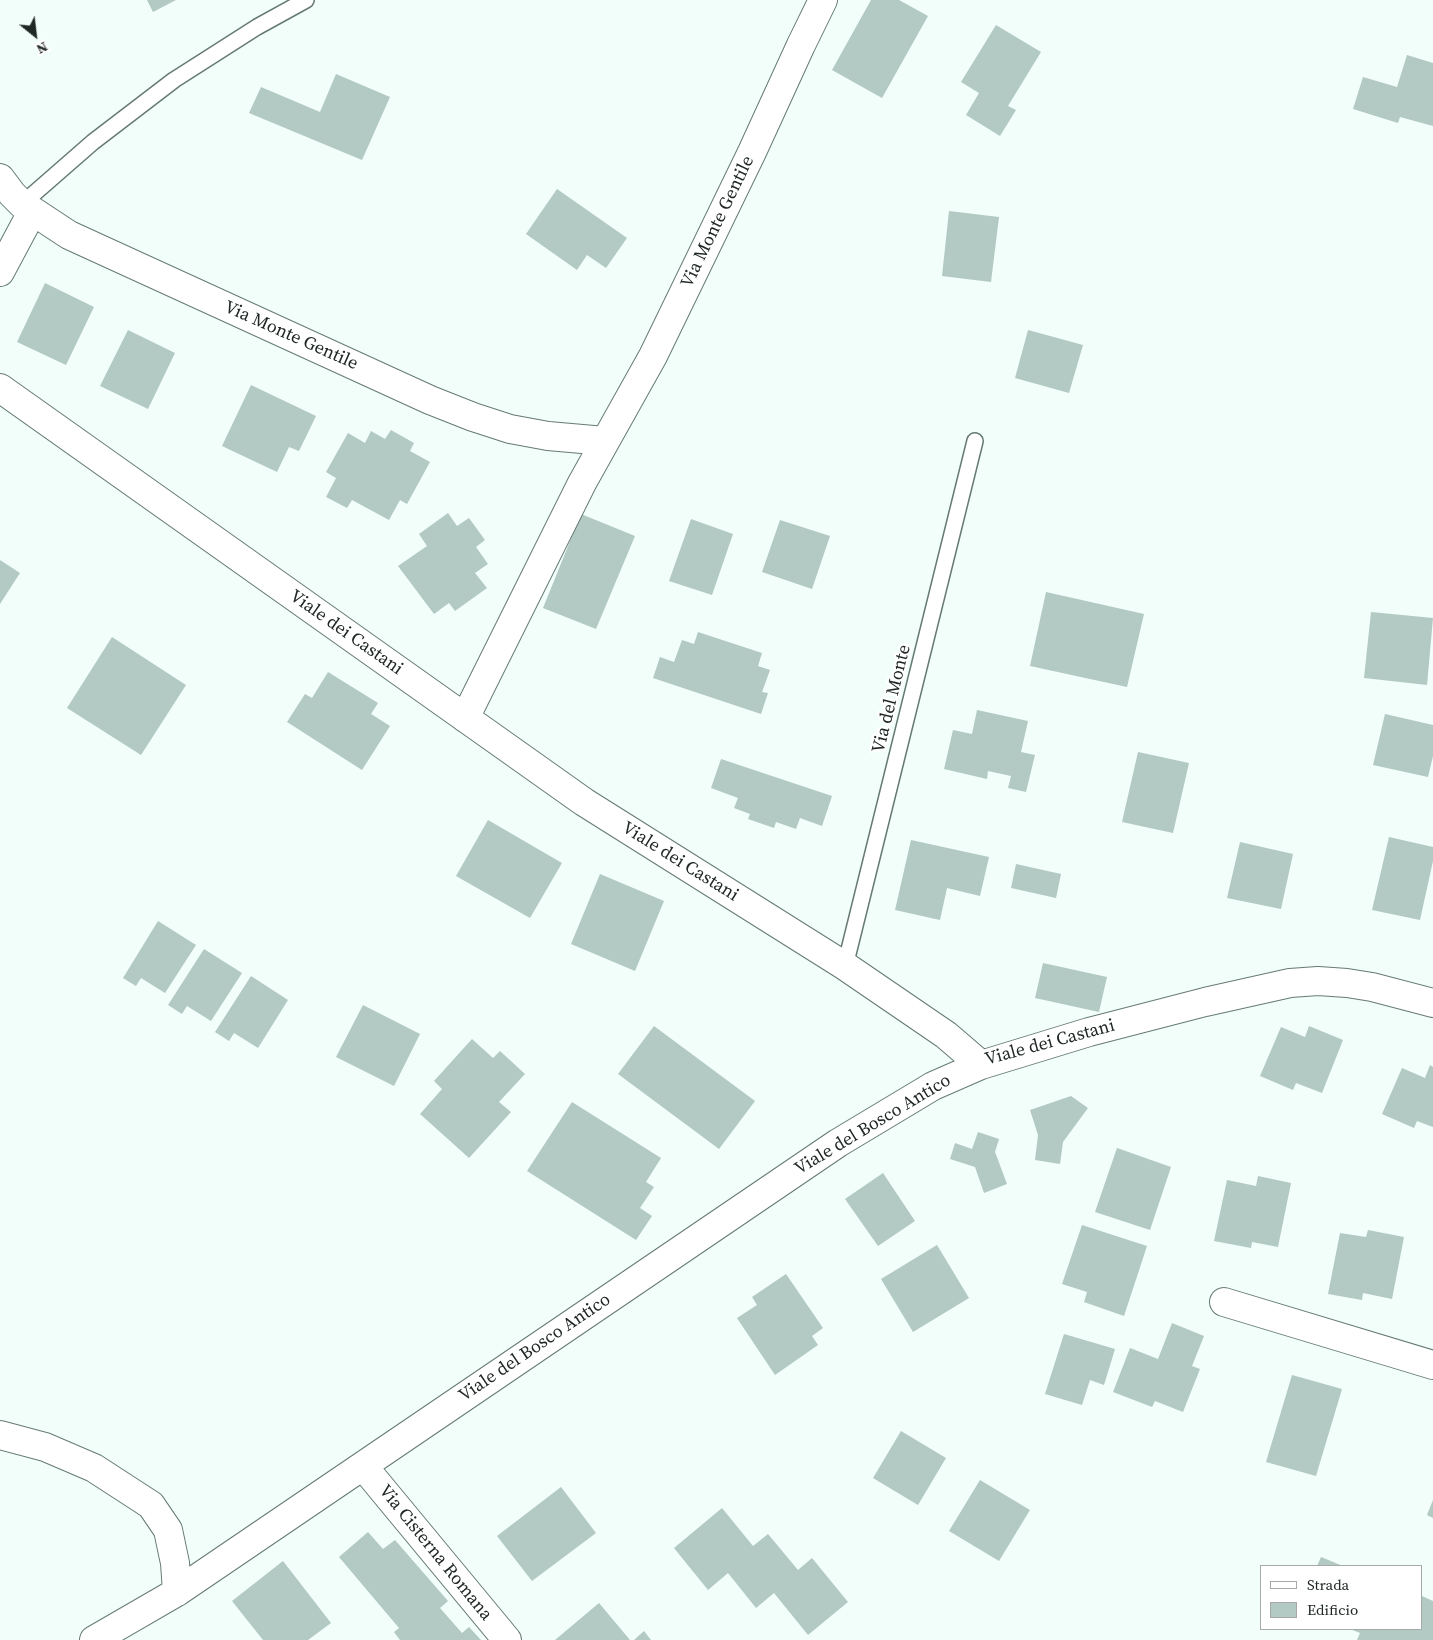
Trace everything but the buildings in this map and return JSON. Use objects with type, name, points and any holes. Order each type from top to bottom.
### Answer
[{"type":"street","name":"Via Monte Gentile","points":[[465,718],[577,492],[653,356],[823,0]]},
{"type":"street","name":"Via Monte Gentile","points":[[0,178],[12,194],[27,208],[69,235],[454,410],[491,423],[529,433],[605,441]]},
{"type":"street","points":[[0,272],[27,208]]},
{"type":"street","name":"Viale dei Castani","points":[[0,388],[584,802],[845,966],[946,1035],[981,1065],[1089,1032],[1290,983],[1318,980],[1347,983],[1433,1003]]},
{"type":"street","name":"Viale del Bosco Antico","points":[[94,1640],[177,1592],[838,1142],[933,1086],[981,1065]]},
{"type":"street","points":[[1224,1302],[1433,1365]]},
{"type":"street","points":[[0,1435],[45,1447],[94,1468],[151,1505],[168,1530],[175,1563],[177,1592]]},
{"type":"street","name":"Via Cisterna Romana","points":[[363,1466],[507,1640]]},
{"type":"lane","points":[[27,208],[93,142],[174,80],[306,0]]},
{"type":"lane","name":"Via del Monte","points":[[845,966],[975,441]]}]
